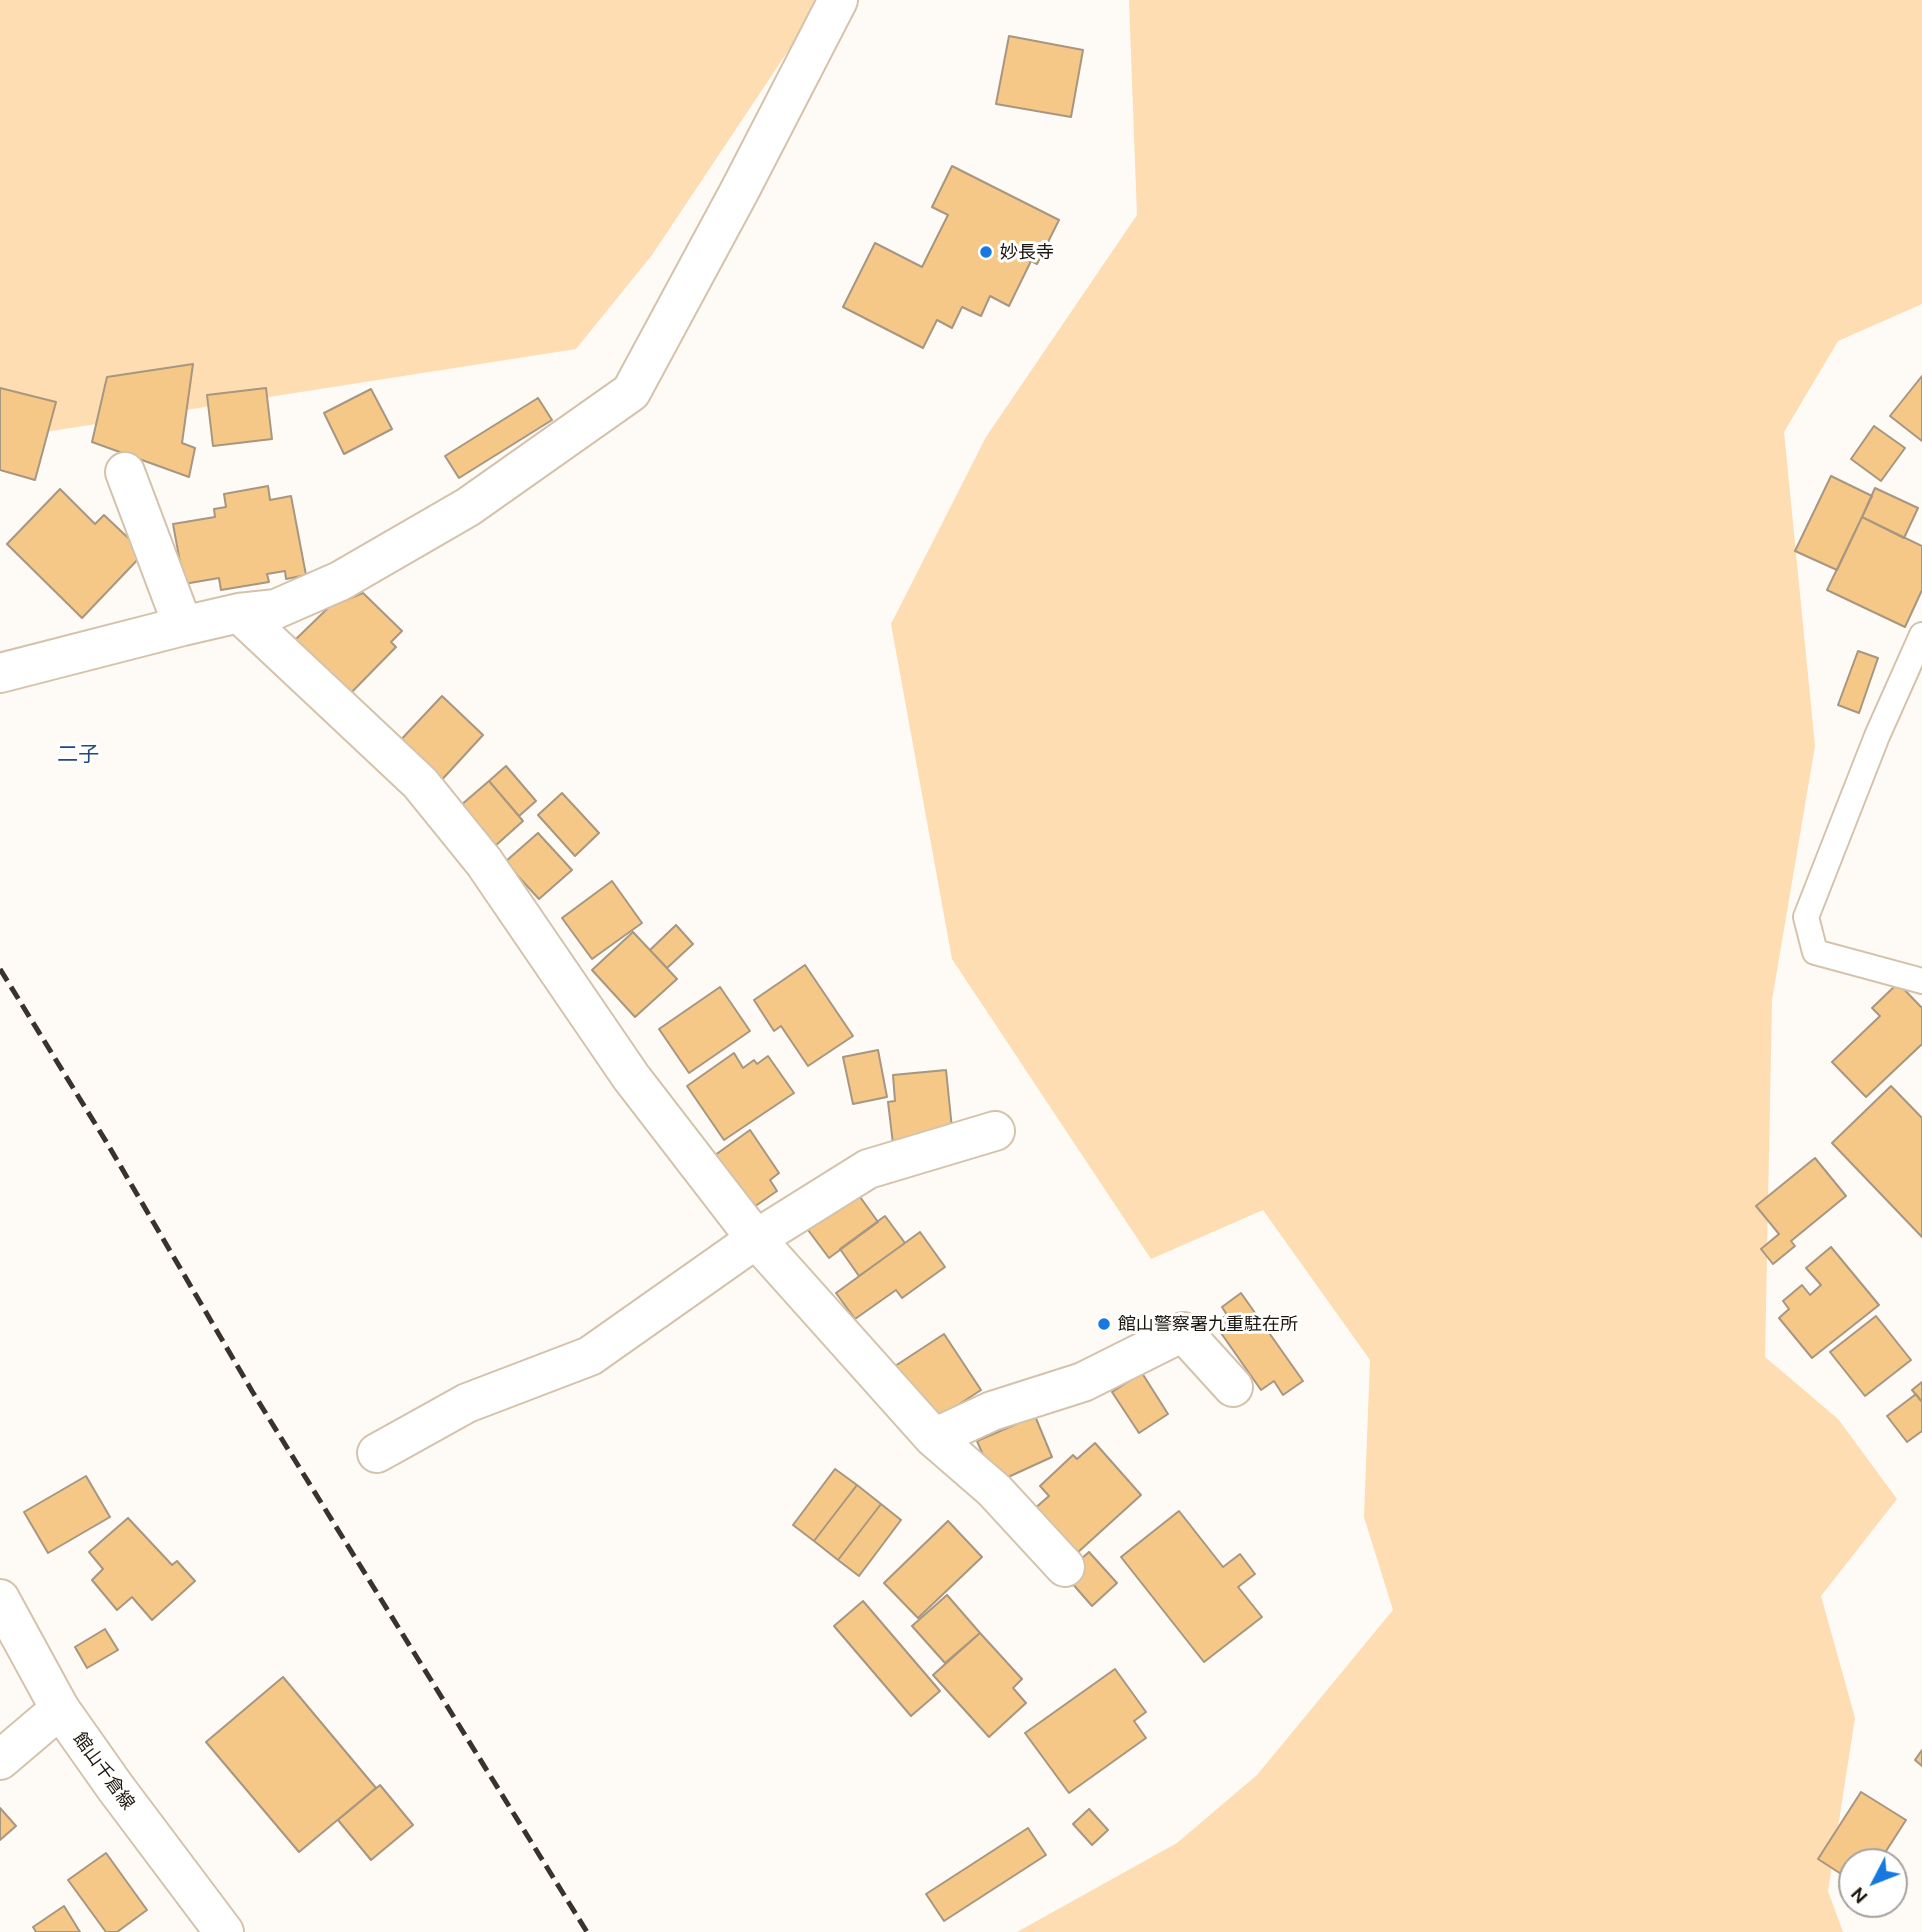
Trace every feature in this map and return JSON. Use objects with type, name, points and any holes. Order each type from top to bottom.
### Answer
[{"type":"street","points":[[0,673],[239,613],[276,610],[340,580],[468,507],[631,393],[838,0]]},
{"type":"street","points":[[125,472],[183,626]]},
{"type":"street","points":[[239,613],[420,783],[485,862],[631,1077],[756,1239],[934,1438],[994,1490],[1065,1567]]},
{"type":"street","points":[[377,1453],[467,1403],[590,1356],[756,1239],[868,1169],[995,1131]]},
{"type":"street","points":[[934,1438],[992,1411],[1083,1382],[1183,1332],[1233,1387]]},
{"type":"street","name":"館山千倉線","points":[[0,1598],[61,1709],[115,1787],[224,1932]]},
{"type":"street","points":[[0,1760],[61,1709]]},
{"type":"lane","points":[[1922,635],[1877,736],[1806,917],[1815,952],[1922,981]]},
{"type":"shaded area","points":[[0,0],[822,0],[652,255],[576,349],[0,439]]},
{"type":"shaded area","points":[[1129,0],[1922,0],[1922,304],[1838,341],[1784,432],[1815,746],[1772,1000],[1765,1357],[1838,1419],[1897,1499],[1821,1596],[1855,1718],[1828,1891],[1843,1932],[1017,1932],[1177,1843],[1257,1775],[1393,1610],[1364,1517],[1370,1360],[1263,1210],[1151,1259],[952,959],[891,624],[986,437],[1137,215]]},
{"type":"building","points":[[1009,36],[1083,50],[1071,117],[996,104]]},
{"type":"building","name":"妙長寺","points":[[952,166],[1059,220],[1037,264],[1031,261],[1009,306],[990,296],[981,316],[962,307],[952,328],[937,320],[923,348],[843,307],[875,243],[922,267],[948,215],[932,207]]},
{"type":"building","points":[[193,364],[182,443],[195,448],[189,477],[92,442],[107,377]]},
{"type":"building","points":[[1922,376],[1922,441],[1890,416]]},
{"type":"building","points":[[0,388],[56,402],[35,480],[0,470]]},
{"type":"building","points":[[266,388],[272,439],[213,446],[207,395]]},
{"type":"building","points":[[371,389],[392,429],[344,454],[324,413]]},
{"type":"building","points":[[538,398],[552,420],[459,478],[445,456]]},
{"type":"building","points":[[1874,426],[1905,448],[1881,481],[1851,459]]},
{"type":"building","points":[[1831,476],[1872,496],[1837,570],[1795,551]]},
{"type":"building","points":[[268,486],[270,500],[291,496],[306,575],[286,579],[285,571],[267,574],[269,582],[221,590],[219,578],[184,584],[173,524],[215,517],[214,509],[226,507],[224,494]]},
{"type":"building","points":[[1875,488],[1918,508],[1904,538],[1862,517]]},
{"type":"building","points":[[60,489],[95,524],[104,515],[144,553],[82,618],[7,544]]},
{"type":"building","points":[[1862,517],[1922,546],[1922,590],[1905,627],[1827,590]]},
{"type":"building","points":[[363,593],[402,631],[391,642],[396,647],[342,702],[295,640],[329,607]]},
{"type":"building","points":[[1858,651],[1878,658],[1859,713],[1838,705]]},
{"type":"building","points":[[442,696],[483,735],[438,784],[396,745]]},
{"type":"building","points":[[506,766],[536,801],[519,816],[489,781]]},
{"type":"building","points":[[489,781],[523,821],[495,846],[453,812]]},
{"type":"building","points":[[562,793],[599,833],[575,856],[538,815]]},
{"type":"building","points":[[538,833],[572,870],[539,899],[505,862]]},
{"type":"building","points":[[612,881],[642,923],[592,959],[562,918]]},
{"type":"building","points":[[676,925],[693,944],[667,968],[650,950]]},
{"type":"building","points":[[633,932],[677,979],[635,1017],[592,970]]},
{"type":"building","points":[[805,965],[853,1036],[808,1066],[781,1026],[774,1031],[754,1000]]},
{"type":"building","points":[[1898,983],[1922,1008],[1922,1044],[1866,1097],[1832,1062],[1880,1016],[1872,1008]]},
{"type":"building","points":[[720,987],[750,1031],[689,1073],[659,1029]]},
{"type":"building","points":[[878,1050],[887,1097],[853,1104],[843,1057]]},
{"type":"building","points":[[734,1053],[743,1068],[754,1060],[757,1064],[768,1056],[794,1093],[724,1140],[687,1086]]},
{"type":"building","points":[[946,1070],[953,1138],[893,1144],[888,1102],[895,1101],[893,1075]]},
{"type":"building","points":[[1891,1086],[1922,1118],[1922,1237],[1832,1143]]},
{"type":"building","points":[[750,1130],[779,1173],[770,1180],[777,1191],[741,1216],[704,1163]]},
{"type":"building","points":[[1815,1158],[1846,1196],[1791,1241],[1795,1246],[1773,1264],[1761,1249],[1779,1234],[1756,1206]]},
{"type":"building","points":[[858,1194],[878,1222],[829,1258],[808,1230]]},
{"type":"building","points":[[885,1216],[905,1243],[859,1276],[840,1249]]},
{"type":"building","points":[[920,1232],[945,1267],[902,1298],[896,1290],[855,1319],[836,1293]]},
{"type":"building","points":[[1831,1247],[1879,1305],[1812,1358],[1779,1318],[1789,1309],[1783,1301],[1802,1285],[1810,1295],[1821,1285],[1806,1268]]},
{"type":"building","points":[[1241,1293],[1303,1381],[1283,1395],[1274,1381],[1261,1390],[1214,1323],[1227,1315],[1222,1307]]},
{"type":"building","points":[[1876,1316],[1911,1360],[1865,1396],[1830,1352]]},
{"type":"building","points":[[944,1334],[981,1390],[926,1426],[889,1370]]},
{"type":"building","points":[[1142,1373],[1168,1414],[1139,1433],[1112,1392]]},
{"type":"building","points":[[1922,1382],[1922,1402],[1912,1390]]},
{"type":"building","points":[[1916,1394],[1922,1402],[1922,1431],[1907,1442],[1887,1416]]},
{"type":"building","points":[[1035,1416],[1052,1457],[995,1483],[977,1441]]},
{"type":"building","points":[[1095,1443],[1141,1495],[1066,1563],[1025,1517],[1049,1496],[1040,1486],[1073,1455],[1077,1459]]},
{"type":"building","points":[[835,1469],[857,1485],[814,1541],[793,1525]]},
{"type":"building","points":[[86,1476],[110,1517],[48,1553],[24,1512]]},
{"type":"building","points":[[857,1485],[881,1504],[838,1560],[814,1541]]},
{"type":"building","points":[[881,1504],[901,1520],[859,1576],[838,1560]]},
{"type":"building","points":[[1179,1511],[1223,1567],[1240,1554],[1255,1574],[1238,1587],[1262,1617],[1204,1662],[1121,1557]]},
{"type":"building","points":[[128,1518],[172,1565],[177,1561],[195,1581],[152,1620],[132,1597],[117,1610],[92,1580],[103,1569],[89,1552]]},
{"type":"building","points":[[948,1521],[982,1557],[918,1618],[884,1583]]},
{"type":"building","points":[[1089,1552],[1117,1583],[1092,1606],[1064,1574]]},
{"type":"building","points":[[947,1595],[980,1633],[945,1663],[912,1626]]},
{"type":"building","points":[[863,1601],[940,1691],[911,1716],[834,1626]]},
{"type":"building","points":[[105,1629],[118,1650],[87,1668],[75,1647]]},
{"type":"building","points":[[980,1633],[1022,1679],[1013,1688],[1026,1703],[989,1737],[933,1675]]},
{"type":"building","points":[[1115,1669],[1146,1712],[1134,1721],[1146,1738],[1069,1793],[1025,1733]]},
{"type":"building","points":[[283,1677],[376,1788],[299,1852],[206,1742]]},
{"type":"building","points":[[1922,1750],[1922,1766],[1915,1760]]},
{"type":"building","points":[[380,1785],[413,1825],[371,1860],[338,1820]]},
{"type":"building","points":[[1861,1792],[1906,1820],[1888,1848],[1838,1848],[1838,1872],[1818,1859]]},
{"type":"building","points":[[0,1808],[16,1826],[0,1840]]},
{"type":"building","points":[[1089,1809],[1108,1830],[1092,1845],[1073,1824]]},
{"type":"building","points":[[1028,1828],[1046,1855],[944,1921],[926,1894]]},
{"type":"building","points":[[106,1853],[147,1910],[117,1932],[106,1932],[68,1880]]},
{"type":"building","points":[[64,1906],[80,1932],[36,1932],[33,1927]]},
{"type":"railway","points":[[0,969],[107,1143],[252,1391],[587,1932]]},
{"type":"place","name":"妙長寺","points":[[986,252]]},
{"type":"place","name":"館山警察署九重駐在所","points":[[1104,1324]]},
{"type":"district","name":"二子","points":[[78,754]]}]
